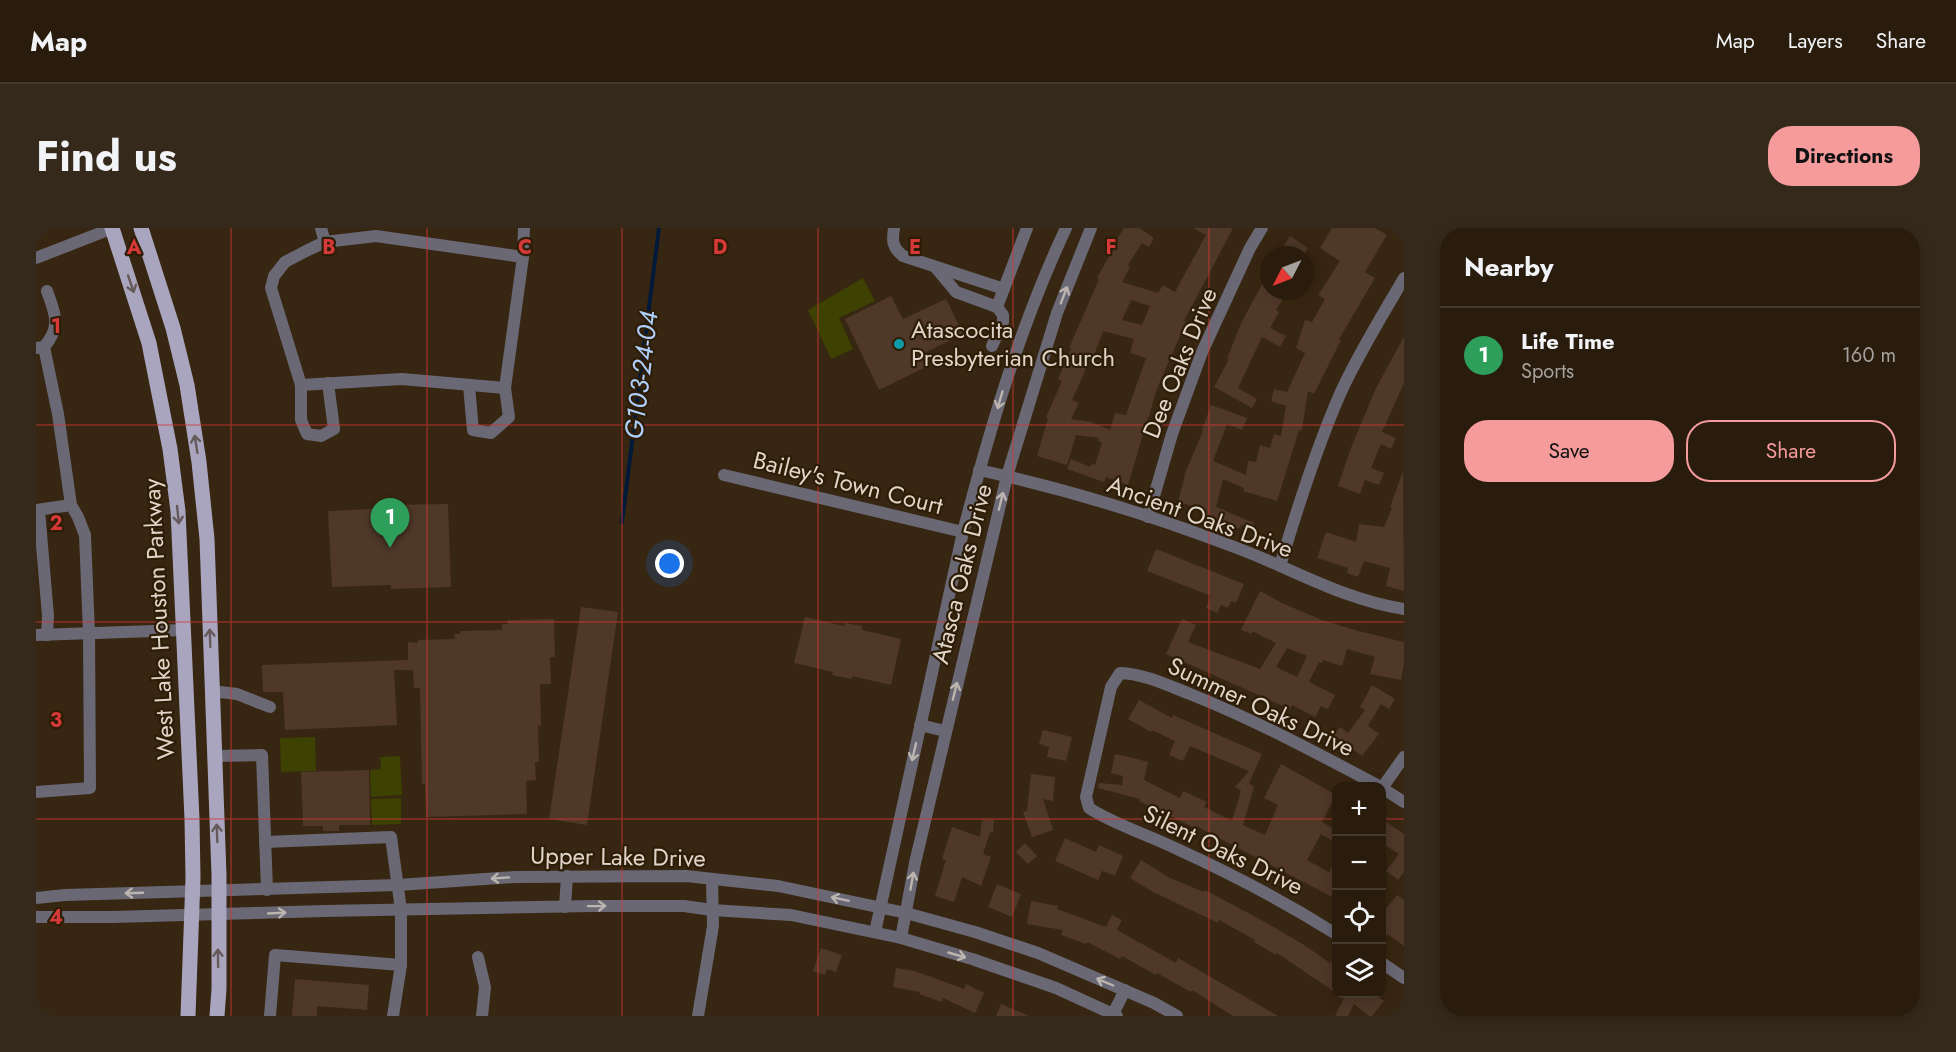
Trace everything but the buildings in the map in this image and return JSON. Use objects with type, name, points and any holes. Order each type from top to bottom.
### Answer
[{"type":"main road","name":"West Lake Houston Parkway","points":[[112,228],[149,343],[170,449],[181,542],[192,819],[193,892],[188,1016]]},
{"type":"main road","name":"West Lake Houston Parkway","points":[[141,228],[173,328],[187,385],[199,462],[207,539],[218,891],[217,1016]]},
{"type":"main road","points":[[187,692],[212,691]]},
{"type":"street","points":[[36,258],[112,228]]},
{"type":"street","points":[[321,228],[325,242]]},
{"type":"street","points":[[469,386],[473,430],[490,433],[509,417],[505,388],[523,257],[524,228]]},
{"type":"street","points":[[894,228],[892,243],[903,256],[1004,289]]},
{"type":"street","points":[[997,307],[1027,228]]},
{"type":"street","name":"Dee Oaks Drive","points":[[1148,517],[1172,434],[1202,351],[1250,248],[1262,228]]},
{"type":"street","points":[[1063,229],[1089,232]]},
{"type":"street","name":"Atasca Oaks Drive","points":[[874,932],[963,532],[979,470],[1021,335],[1063,229]]},
{"type":"street","name":"Atasca Oaks Drive","points":[[901,938],[915,863],[945,731],[1007,476],[1056,313],[1089,232]]},
{"type":"street","points":[[328,383],[334,429],[321,436],[307,434],[301,420],[301,385],[271,288],[274,276],[285,262],[325,242],[376,236],[523,257]]},
{"type":"street","points":[[936,267],[956,292],[997,307],[1003,315],[1003,322],[992,346]]},
{"type":"street","points":[[1280,566],[1304,492],[1341,393],[1371,334],[1404,278]]},
{"type":"street","points":[[36,792],[90,788],[89,633],[85,536],[71,505],[58,414],[40,347],[53,336],[56,320],[47,291]]},
{"type":"street","points":[[301,385],[402,379],[505,388]]},
{"type":"street","name":"Ancient Oaks Drive","points":[[979,470],[1148,517],[1214,539],[1280,566],[1330,590],[1362,601],[1404,609]]},
{"type":"street","name":"Bailey's Town Court","points":[[724,474],[963,532]]},
{"type":"street","points":[[71,505],[38,510],[48,616],[41,635],[184,630]]},
{"type":"street","name":"Summer Oaks Drive","points":[[1089,808],[1086,797],[1111,687],[1120,674],[1137,674],[1225,708],[1370,782]]},
{"type":"street","points":[[212,691],[237,694],[270,707]]},
{"type":"street","points":[[920,725],[945,731]]},
{"type":"street","points":[[215,756],[262,755],[267,890]]},
{"type":"street","points":[[1386,782],[1404,758]]},
{"type":"street","name":"Summer Oaks Drive","points":[[1386,791],[1404,802]]},
{"type":"street","name":"Silent Oaks Drive","points":[[1089,808],[1102,817],[1138,830],[1238,878],[1291,906],[1332,932]]},
{"type":"street","points":[[265,842],[391,837],[401,910],[401,965],[393,1016]]},
{"type":"street","points":[[565,907],[567,876]]},
{"type":"street","name":"Upper Lake Drive","points":[[36,898],[65,895],[398,885],[567,876],[686,876],[777,886],[906,913],[975,932],[1038,953],[1125,990],[1177,1016]]},
{"type":"street","points":[[698,1016],[713,926],[712,879]]},
{"type":"street","name":"Upper Lake Drive","points":[[36,917],[684,906],[791,915],[901,938],[1016,974],[1115,1015]]},
{"type":"street","points":[[270,1016],[275,955],[401,965]]},
{"type":"street","points":[[478,957],[485,987],[482,1016]]},
{"type":"street","points":[[1386,966],[1404,978]]},
{"type":"street","points":[[1115,1015],[1125,990]]},
{"type":"shaded area","points":[[863,278],[875,301],[839,318],[853,349],[831,359],[808,310]]},
{"type":"shaded area","points":[[315,737],[316,771],[281,772],[280,738]]},
{"type":"shaded area","points":[[400,756],[402,795],[371,797],[370,770],[381,769],[380,757]]},
{"type":"shaded area","points":[[401,798],[401,824],[372,825],[371,799]]},
{"type":"waterway","name":"G103-24-04","points":[[622,522],[659,228]]},
{"type":"place","name":"Atascocita Presbyterian Church","points":[[899,344]]},
{"type":"place","name":"Life Time","points":[[390,548]]}]
